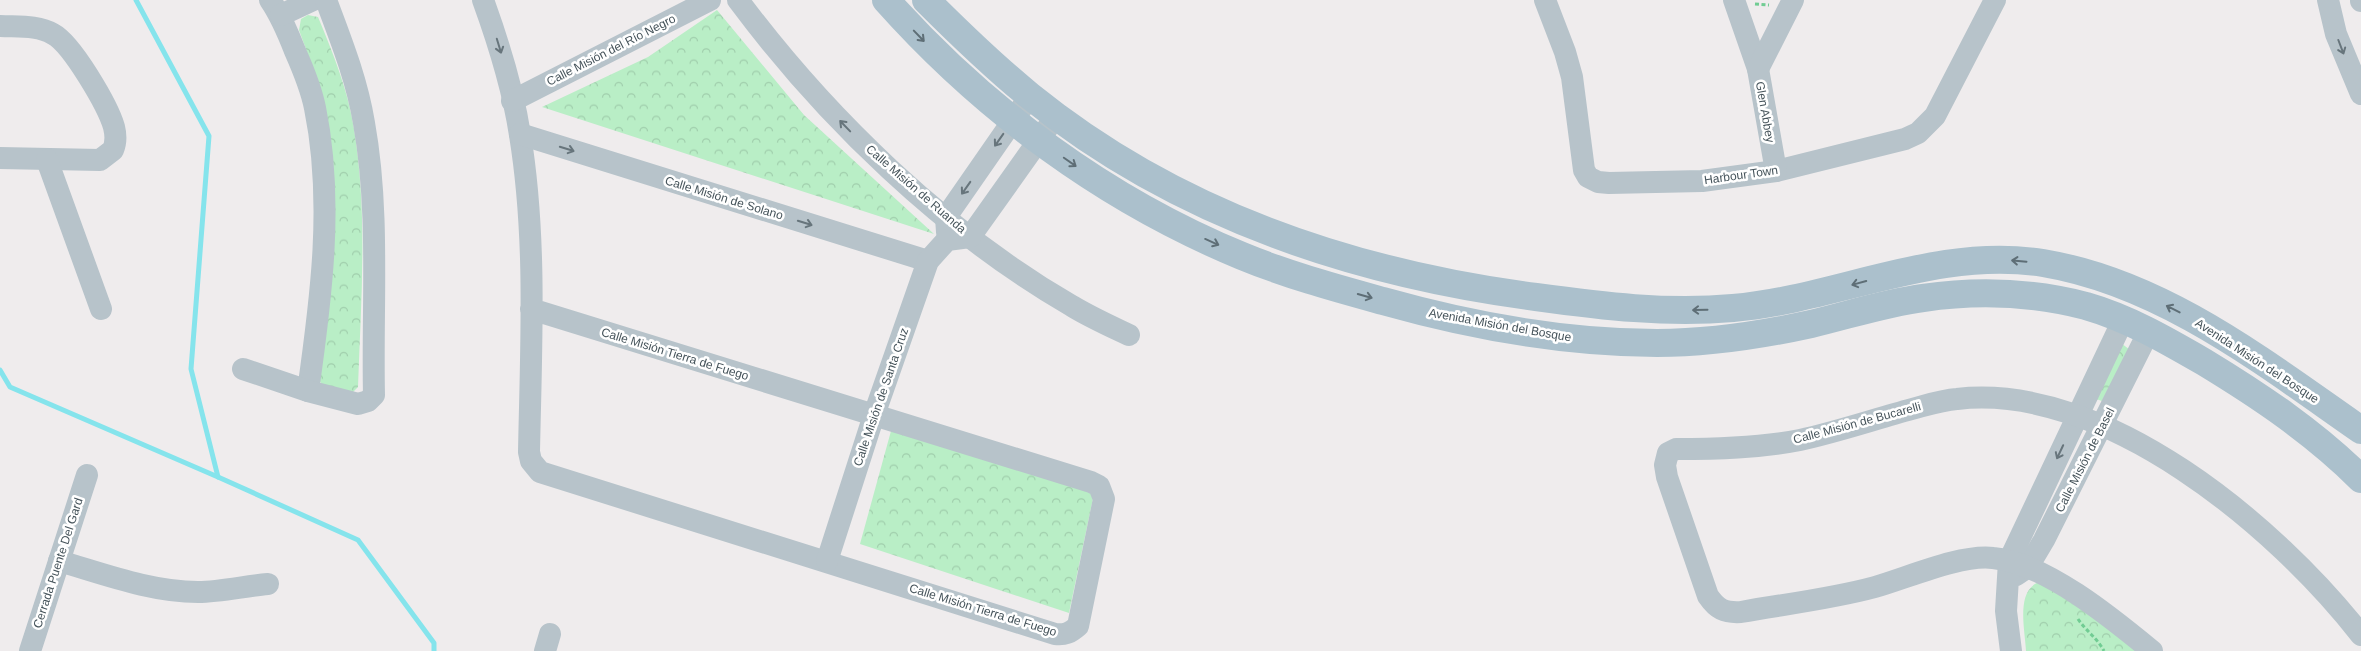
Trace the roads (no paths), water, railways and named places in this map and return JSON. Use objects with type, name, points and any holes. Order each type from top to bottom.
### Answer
[{"type":"main road","name":"Avenida Misión del Bosque","points":[[886,0],[941,58],[1013,121],[1122,196],[1244,257],[1324,284],[1411,309],[1458,320],[1558,337],[1657,343],[1701,342],[1762,334],[1920,298],[1965,293],[2003,293],[2048,298],[2089,307],[2149,332],[2243,386],[2304,429],[2357,473]]},
{"type":"main road","name":"Avenida Misión del Bosque","points":[[926,0],[979,53],[1030,96],[1118,158],[1161,182],[1239,220],[1333,256],[1382,269],[1477,289],[1621,307],[1706,310],[1777,303],[1939,264],[2005,260],[2039,262],[2093,274],[2128,287],[2194,319],[2255,356],[2361,430]]},
{"type":"main road","points":[[1411,309],[1477,289]]},
{"type":"street","points":[[308,391],[318,319],[324,239],[322,148],[315,107],[307,78],[275,8],[313,0]]},
{"type":"street","points":[[243,370],[308,391],[358,404],[368,401],[374,395],[375,234],[369,160],[364,123],[353,73],[326,0]]},
{"type":"street","name":"Calle Misión Tierra de Fuego","points":[[483,0],[506,69],[520,134],[528,204],[531,309],[529,452],[534,467],[540,472],[1055,634],[1064,635],[1072,632],[1078,626],[1104,499],[1099,486],[874,414],[531,309]]},
{"type":"street","name":"Calle Misión del Río Negro","points":[[512,101],[710,0]]},
{"type":"street","name":"Calle Misión de Ruanda","points":[[738,0],[809,88],[888,168],[970,237],[1020,274],[1066,303],[1129,335]]},
{"type":"street","name":"Harbour Town","points":[[1545,0],[1565,52],[1572,77],[1582,162],[1588,176],[1598,182],[1650,184],[1702,181],[1776,172],[1918,134],[1936,116],[1972,41],[1995,0]]},
{"type":"street","points":[[1734,0],[1758,69]]},
{"type":"street","points":[[2328,0],[2336,34],[2361,94]]},
{"type":"street","name":"Glen Abbey","points":[[1776,172],[1758,69],[1782,2]]},
{"type":"street","points":[[0,26],[38,28],[61,39],[100,96],[114,128],[115,145],[113,150],[100,160],[0,158]]},
{"type":"street","points":[[1030,96],[946,217],[947,240],[970,237],[1056,116]]},
{"type":"street","name":"Calle Misión de Solano","points":[[520,134],[928,261]]},
{"type":"street","points":[[47,160],[101,309]]},
{"type":"street","name":"Calle Misión de Santa Cruz","points":[[827,561],[874,414],[928,261],[947,240]]},
{"type":"street","name":"Calle Misión de Basel","points":[[2011,651],[2006,611],[2015,569],[2077,416],[2123,320]]},
{"type":"street","name":"Calle Misión de Basel","points":[[2015,569],[2104,425],[2149,332]]},
{"type":"street","name":"Calle Misión de Bucarelli","points":[[2152,651],[2088,602],[1984,557],[1962,561],[1873,587],[1741,612],[1726,613],[1714,605],[1708,596],[1667,477],[1665,465],[1668,453],[1676,449],[1743,447],[1800,440],[1958,399],[1987,397],[2022,401],[2104,425],[2165,459],[2224,500],[2265,532],[2314,580],[2361,635]]},
{"type":"street","name":"Cerrada Puente Del Gard","points":[[30,651],[87,475]]},
{"type":"street","points":[[59,561],[139,584],[180,591],[200,592],[268,584]]},
{"type":"waterway","points":[[136,0],[209,136],[191,369],[218,477],[358,540],[434,643],[434,651]]},
{"type":"waterway","points":[[0,370],[10,387],[218,477]]}]
